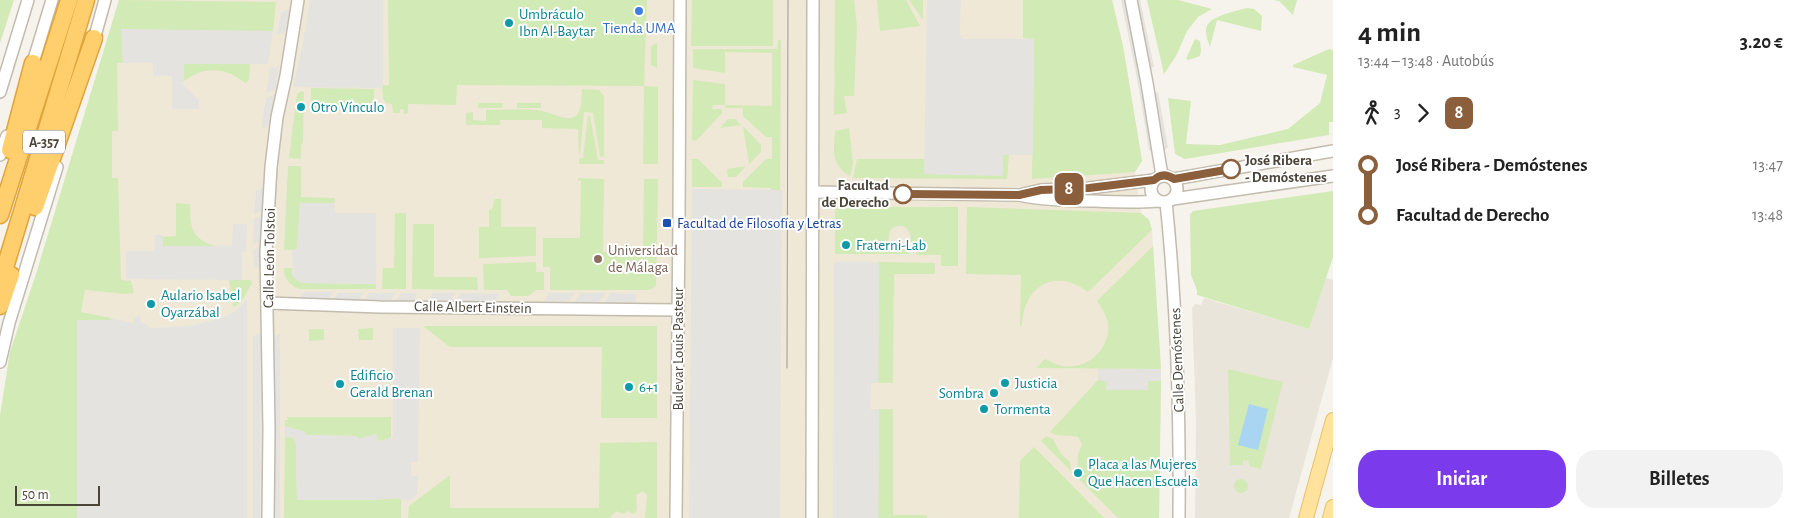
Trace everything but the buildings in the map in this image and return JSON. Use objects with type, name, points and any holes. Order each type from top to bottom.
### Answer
[{"type":"highway","name":"A-357","points":[[0,215],[69,0]]},
{"type":"highway","name":"A-357","points":[[0,284],[86,0]]},
{"type":"highway","points":[[0,306],[94,38]]},
{"type":"highway","points":[[0,185],[33,63]]},
{"type":"main road","points":[[1306,518],[1333,420]]},
{"type":"main road","points":[[1330,518],[1333,507]]},
{"type":"street","points":[[0,92],[28,0]]},
{"type":"street","points":[[0,155],[33,63],[52,0]]},
{"type":"street","points":[[0,362],[9,323],[61,155],[105,0]]},
{"type":"street","name":"Calle León Tolstoi","points":[[268,518],[268,303],[266,252],[277,117],[286,76],[298,0]]},
{"type":"street","name":"Bulevar Louis Pasteur","points":[[676,518],[680,0]]},
{"type":"street","points":[[812,518],[814,0]]},
{"type":"street","points":[[1131,0],[1147,83],[1158,178],[1151,192],[1166,201]]},
{"type":"street","points":[[1174,179],[1333,151]]},
{"type":"street","points":[[1019,195],[1041,190],[1089,188],[1158,178],[1166,175],[1174,179],[1178,185],[1177,193],[1166,201]]},
{"type":"street","points":[[813,192],[1019,195],[1040,200],[1140,203],[1166,201],[1333,176]]},
{"type":"street","name":"Calle Demóstenes","points":[[1166,201],[1174,282],[1179,375],[1179,518]]},
{"type":"street","name":"Calle Albert Einstein","points":[[268,303],[342,306],[678,310]]},
{"type":"shaded area","name":"Universidad de Málaga","points":[[119,0],[1112,0],[1123,46],[1142,161],[1135,172],[1141,213],[1149,220],[1152,230],[1161,369],[1159,518],[0,518],[0,416],[10,352],[37,271]]},
{"type":"shaded area","points":[[310,0],[383,0],[383,88],[293,87]]},
{"type":"shaded area","points":[[927,0],[961,0],[960,35],[963,39],[1034,39],[1033,155],[1003,155],[1003,176],[924,174]]},
{"type":"shaded area","points":[[1121,0],[1125,2],[1153,151],[1149,150]]},
{"type":"shaded area","points":[[1137,0],[1140,0],[1154,67],[1151,68]]},
{"type":"shaded area","points":[[290,9],[285,32],[277,35],[281,12]]},
{"type":"shaded area","points":[[121,29],[273,31],[268,64],[184,64],[184,81],[182,83],[199,100],[199,109],[172,109],[172,76],[153,76],[153,63],[123,63]]},
{"type":"shaded area","points":[[279,66],[275,90],[266,93],[270,69]]},
{"type":"shaded area","points":[[1158,92],[1168,147],[1165,150],[1155,93]]},
{"type":"shaded area","points":[[274,95],[270,125],[261,129],[266,98]]},
{"type":"shaded area","points":[[264,187],[263,211],[254,214],[256,191]]},
{"type":"shaded area","points":[[692,189],[782,190],[780,518],[689,518]]},
{"type":"shaded area","points":[[300,203],[335,203],[335,213],[376,213],[376,284],[301,283],[293,277],[292,250],[297,249]]},
{"type":"shaded area","points":[[262,215],[261,241],[253,245],[254,219]]},
{"type":"shaded area","points":[[233,224],[247,224],[246,251],[242,252],[242,280],[126,279],[126,251],[154,251],[155,235],[162,235],[163,246],[232,246]]},
{"type":"shaded area","points":[[261,245],[262,268],[254,267],[253,250]]},
{"type":"shaded area","points":[[834,262],[879,262],[878,383],[871,383],[870,409],[879,409],[878,518],[833,518]]},
{"type":"shaded area","points":[[1325,278],[1333,280],[1333,358],[1289,518],[1195,518],[1196,421],[1192,308],[1195,304],[1201,305],[1204,298],[1309,329]]},
{"type":"shaded area","points":[[304,292],[333,292],[328,300],[298,300]]},
{"type":"shaded area","points":[[338,293],[364,293],[359,300],[333,300]]},
{"type":"shaded area","points":[[369,293],[396,293],[391,300],[364,300]]},
{"type":"shaded area","points":[[401,293],[417,293],[415,300],[396,300]]},
{"type":"shaded area","points":[[433,293],[456,293],[451,301],[428,301]]},
{"type":"shaded area","points":[[461,293],[499,294],[495,301],[456,301]]},
{"type":"shaded area","points":[[549,293],[575,293],[569,301],[544,302]]},
{"type":"shaded area","points":[[580,293],[606,293],[599,302],[575,302]]},
{"type":"shaded area","points":[[610,293],[636,294],[636,302],[605,302]]},
{"type":"shaded area","points":[[247,299],[247,518],[77,518],[77,320],[111,320],[111,318],[133,323],[134,317],[140,316],[141,322],[152,328],[190,326],[225,317],[236,311]]},
{"type":"shaded area","points":[[393,328],[420,328],[418,462],[411,462],[411,476],[418,476],[417,493],[413,499],[406,501],[396,498],[375,500],[297,500],[296,444],[294,438],[285,436],[285,426],[305,432],[306,435],[358,436],[358,439],[376,434],[378,441],[393,438]]},
{"type":"shaded area","points":[[261,333],[260,518],[253,518],[253,336]]},
{"type":"shaded area","points":[[280,334],[280,518],[272,518],[273,337]]},
{"type":"shaded area","points":[[1098,369],[1161,369],[1161,381],[1148,381],[1148,390],[1106,390],[1106,381],[1098,380]]},
{"type":"green space","points":[[0,0],[14,0],[0,43]]},
{"type":"green space","points":[[119,0],[276,2],[273,31],[122,30],[123,63],[117,63],[118,131],[112,131],[112,178],[118,178],[121,280],[131,281],[134,293],[125,294],[85,290],[81,312],[111,318],[111,320],[77,320],[77,518],[0,518],[0,416],[10,352],[37,271]]},
{"type":"green space","points":[[388,0],[647,0],[644,86],[457,85],[456,105],[408,104],[408,113],[404,114],[403,109],[400,109],[400,113],[393,113],[392,104],[386,103],[383,98],[382,85],[389,85]]},
{"type":"green space","points":[[692,0],[773,0],[773,46],[691,46]]},
{"type":"green space","points":[[835,0],[854,0],[857,26],[854,96],[844,96],[847,113],[834,115]]},
{"type":"green space","points":[[877,0],[906,0],[920,26],[880,31]]},
{"type":"green space","points":[[909,0],[923,0],[923,20]]},
{"type":"green space","points":[[1023,0],[1112,0],[1123,46],[1142,161],[1135,172],[1032,179],[1034,39],[1023,38]]},
{"type":"green space","points":[[1147,0],[1178,0],[1212,9],[1198,17],[1187,31],[1176,56],[1164,74]]},
{"type":"green space","points":[[1274,0],[1297,0],[1293,15],[1279,1]]},
{"type":"green space","points":[[1247,8],[1254,9],[1262,16],[1261,31],[1217,20],[1210,47],[1207,39],[1207,26],[1222,15]]},
{"type":"green space","points":[[1195,39],[1200,41],[1200,56],[1189,60],[1186,59]]},
{"type":"green space","points":[[778,40],[781,40],[780,190],[743,187],[743,182],[766,159],[772,159],[772,137],[766,137],[743,116],[743,108],[725,108],[725,105],[772,106],[772,53],[725,52],[725,73],[693,68],[693,49],[777,49]]},
{"type":"green space","points":[[657,43],[657,68],[651,65],[651,46]]},
{"type":"green space","points":[[1329,49],[1333,50],[1333,122],[1329,122],[1329,135],[1185,159],[1175,154],[1168,98],[1191,101],[1186,144],[1220,145],[1288,129],[1320,103],[1327,75],[1293,67],[1293,65]]},
{"type":"green space","points":[[183,64],[250,64],[249,80],[245,83],[230,74],[215,70],[199,73],[184,81]]},
{"type":"green space","points":[[693,80],[725,84],[725,105],[713,105],[712,109],[721,109],[722,113],[696,141],[692,140]]},
{"type":"green space","points":[[644,86],[658,87],[658,164],[643,164]]},
{"type":"green space","points":[[311,88],[374,89],[374,113],[364,113],[364,108],[311,108]]},
{"type":"green space","points":[[582,89],[599,90],[604,96],[604,157],[600,156],[593,113],[584,112],[580,154],[578,129],[542,128],[542,120],[500,120],[500,125],[466,125],[466,113],[473,112],[473,120],[486,121],[486,110],[535,110],[564,118],[572,118],[580,111]]},
{"type":"green space","points":[[301,91],[304,92],[301,159],[289,158],[297,94]]},
{"type":"green space","points":[[478,103],[503,103],[502,108],[478,108]]},
{"type":"green space","points":[[517,103],[541,103],[541,108],[517,108]]},
{"type":"green space","points":[[588,116],[590,116],[598,160],[604,160],[604,164],[579,164],[579,158],[583,158]]},
{"type":"green space","points":[[728,119],[735,119],[741,125],[720,128]]},
{"type":"green space","points":[[743,126],[761,145],[761,152],[749,164]]},
{"type":"green space","points":[[849,128],[853,163],[850,176],[839,167],[834,151],[835,131]]},
{"type":"green space","points":[[1003,155],[1009,155],[1007,179],[853,178],[857,159],[924,159],[924,174],[1003,175]]},
{"type":"green space","points":[[692,159],[698,159],[722,183],[722,187],[692,187]]},
{"type":"green space","points":[[288,166],[301,166],[301,197],[335,198],[335,203],[300,204],[297,250],[284,250]]},
{"type":"green space","points":[[746,166],[736,177],[728,177],[727,169]]},
{"type":"green space","points":[[578,178],[604,179],[603,252],[643,253],[644,179],[658,179],[656,286],[650,290],[550,290],[550,267],[543,267],[543,238],[580,238],[581,181],[578,181]]},
{"type":"green space","points":[[1333,191],[1333,257],[1309,329],[1197,295],[1191,275],[1190,214],[1193,211]]},
{"type":"green space","points":[[494,199],[501,199],[501,227],[536,227],[536,256],[479,258],[479,227],[489,227],[489,210],[493,208]]},
{"type":"green space","points":[[176,203],[190,204],[192,226],[197,236],[201,240],[216,246],[163,246],[162,237],[176,236]]},
{"type":"green space","points":[[958,207],[958,266],[941,266],[941,255],[917,255],[911,245],[909,231],[904,226],[895,227],[890,230],[888,242],[894,249],[908,249],[909,254],[835,254],[835,208]]},
{"type":"green space","points":[[967,207],[1141,213],[1149,220],[1152,230],[1088,292],[1064,281],[1053,281],[1043,285],[1028,300],[1022,326],[1020,326],[1021,275],[966,274]]},
{"type":"green space","points":[[395,213],[406,213],[406,289],[382,289],[383,268],[394,268]]},
{"type":"green space","points":[[413,224],[434,224],[434,277],[477,277],[478,290],[412,289]]},
{"type":"green space","points":[[1153,246],[1161,369],[1036,368],[1045,359],[1061,366],[1080,365],[1101,350],[1108,334],[1108,325],[1097,301]]},
{"type":"green space","points":[[536,262],[536,272],[544,272],[544,290],[536,290],[528,296],[511,296],[507,290],[484,290],[483,264]]},
{"type":"green space","points":[[879,262],[935,263],[935,274],[894,274],[893,383],[878,383]]},
{"type":"green space","points":[[284,268],[292,268],[292,274],[301,283],[376,284],[376,289],[300,289],[288,281]]},
{"type":"green space","points":[[229,280],[250,280],[252,283],[243,299],[235,307],[233,306]]},
{"type":"green space","points":[[423,326],[657,326],[657,418],[601,418],[602,347],[450,347]]},
{"type":"green space","points":[[373,328],[373,340],[359,340],[358,329]]},
{"type":"green space","points":[[309,329],[324,329],[324,340],[309,341]]},
{"type":"green space","points":[[1228,369],[1283,382],[1261,469],[1249,466],[1249,461],[1243,460],[1243,465],[1230,465]]},
{"type":"green space","points":[[1098,380],[1106,380],[1107,390],[1148,390],[1148,381],[1161,381],[1159,518],[1118,518],[1077,477],[1078,454],[1082,444],[1078,437],[1057,435],[1050,432]]},
{"type":"green space","points":[[879,409],[893,409],[893,515],[927,515],[927,518],[878,518]]},
{"type":"green space","points":[[287,417],[391,417],[391,438],[378,441],[376,434],[358,439],[357,436],[306,435],[305,432],[285,426],[285,420],[288,420]]},
{"type":"green space","points":[[285,436],[294,438],[296,444],[297,500],[375,500],[396,498],[401,499],[401,518],[284,518]]},
{"type":"green space","points":[[1046,436],[1053,439],[1061,454],[1070,462],[1071,471],[1041,441]]},
{"type":"green space","points":[[657,442],[657,518],[645,518],[647,495],[643,491],[636,495],[637,509],[635,513],[632,514],[629,511],[623,514],[616,511],[610,518],[408,518],[409,506],[450,475],[450,508],[599,508],[600,443]]},
{"type":"green space","points":[[1034,447],[1104,518],[1019,518],[1020,461]]},
{"type":"green space","points":[[1241,479],[1246,481],[1248,486],[1246,491],[1241,493],[1236,491],[1234,486],[1236,481]]},
{"type":"water","points":[[1249,404],[1268,409],[1258,450],[1238,445]]},
{"type":"tram line","points":[[787,368],[788,0]]},
{"type":"bus line","name":"8","points":[[903,194],[1019,195],[1041,190],[1089,188],[1154,180],[1166,175],[1174,179],[1231,169]]},
{"type":"place","name":"Tienda UMA","points":[[639,11]]},
{"type":"place","name":"Umbráculo Ibn Al-Baytar","points":[[509,23]]},
{"type":"place","name":"Otro Vínculo","points":[[301,107]]},
{"type":"place","name":"José Ribera - Demóstenes","points":[[1231,169]]},
{"type":"place","name":"Facultad de Derecho","points":[[903,194]]},
{"type":"place","name":"Facultad de Filosofía y Letras","points":[[667,223]]},
{"type":"place","name":"Fraterni-Lab","points":[[846,245]]},
{"type":"place","name":"Universidad de Málaga","points":[[598,259]]},
{"type":"place","name":"Aulario Isabel Oyarzábal","points":[[151,304]]},
{"type":"place","name":"Justicia","points":[[1005,383]]},
{"type":"place","name":"Edificio Gerald Brenan","points":[[340,384]]},
{"type":"place","name":"6+1","points":[[629,387]]},
{"type":"place","name":"Sombra","points":[[994,393]]},
{"type":"place","name":"Tormenta","points":[[984,409]]},
{"type":"place","name":"Placa a las Mujeres Que Hacen Escuela","points":[[1078,473]]}]
